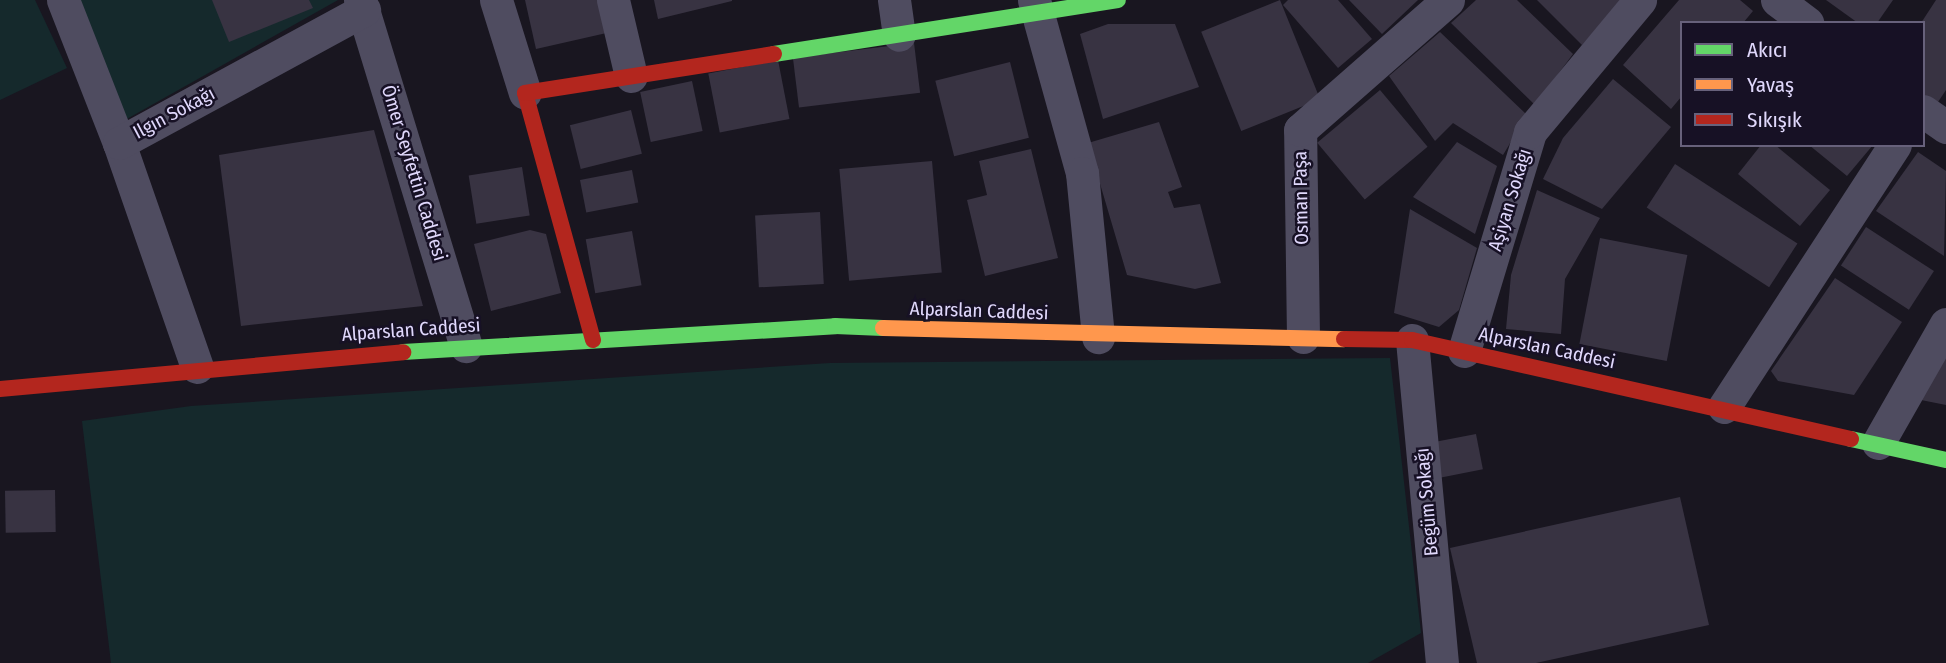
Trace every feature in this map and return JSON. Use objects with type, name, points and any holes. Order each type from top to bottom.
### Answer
[{"type":"street","points":[[64,0],[119,143]]},
{"type":"street","points":[[496,0],[525,93],[593,340]]},
{"type":"street","points":[[613,0],[631,76]]},
{"type":"street","points":[[894,0],[899,35]]},
{"type":"street","points":[[525,93],[899,35],[1034,6],[1118,0]]},
{"type":"street","name":"Osman Paşa","points":[[1303,337],[1300,130],[1448,0]]},
{"type":"street","name":"Aşiyan Sokağı","points":[[1464,352],[1530,132],[1640,0]]},
{"type":"street","points":[[1777,0],[1804,21]]},
{"type":"street","name":"Ilgın Sokağı","points":[[197,367],[119,143],[362,5]]},
{"type":"street","name":"Ömer Seyfettin Caddesi","points":[[362,5],[466,346]]},
{"type":"street","points":[[1034,6],[1082,173],[1098,337]]},
{"type":"street","points":[[1925,112],[1946,127]]},
{"type":"street","points":[[1724,407],[1894,147]]},
{"type":"street","points":[[1878,443],[1946,324]]},
{"type":"street","name":"Alparslan Caddesi","points":[[0,389],[197,367],[466,346],[835,326],[1098,337],[1412,340],[1724,407],[1946,460]]},
{"type":"street","name":"Begüm Sokağı","points":[[1412,340],[1442,663]]},
{"type":"green space","points":[[0,0],[35,0],[67,68],[0,100]]},
{"type":"green space","points":[[75,0],[338,0],[125,120]]},
{"type":"green space","points":[[1390,358],[1421,633],[1368,663],[111,663],[82,421],[191,406],[830,363]]},
{"type":"building","points":[[212,0],[309,0],[313,8],[229,42]]},
{"type":"building","points":[[525,0],[603,0],[611,32],[536,49]]},
{"type":"building","points":[[654,0],[732,0],[732,1],[658,19]]},
{"type":"building","points":[[1280,0],[1320,99],[1241,131],[1201,32]]},
{"type":"building","points":[[1288,0],[1338,0],[1372,39],[1338,68],[1283,5]]},
{"type":"building","points":[[1349,0],[1418,0],[1382,34]]},
{"type":"building","points":[[1476,0],[1517,0],[1573,54],[1535,105],[1451,23]]},
{"type":"building","points":[[1537,0],[1622,0],[1582,45]]},
{"type":"building","points":[[1679,0],[1740,0],[1753,11],[1745,21],[1680,21],[1680,98],[1671,109],[1623,65]]},
{"type":"building","points":[[1826,0],[1893,0],[1878,21],[1855,21]]},
{"type":"building","points":[[1936,0],[1946,0],[1946,90],[1936,105],[1925,97],[1925,21],[1922,21]]},
{"type":"building","points":[[1108,24],[1175,24],[1199,87],[1103,119],[1080,34]]},
{"type":"building","points":[[1440,32],[1527,115],[1503,155],[1453,123],[1435,141],[1389,76]]},
{"type":"building","points":[[914,43],[920,93],[799,107],[793,58]]},
{"type":"building","points":[[778,60],[789,119],[720,132],[708,74]]},
{"type":"building","points":[[1010,62],[1029,138],[954,156],[935,81]]},
{"type":"building","points":[[1613,79],[1671,127],[1602,209],[1543,179],[1563,138]]},
{"type":"building","points":[[692,81],[703,131],[651,142],[640,92]]},
{"type":"building","points":[[1380,90],[1428,147],[1365,199],[1317,143]]},
{"type":"building","points":[[631,110],[642,154],[581,169],[570,125]]},
{"type":"building","points":[[1159,122],[1182,187],[1168,192],[1174,208],[1200,204],[1221,283],[1195,289],[1127,275],[1088,143]]},
{"type":"building","points":[[374,130],[423,306],[241,326],[219,155]]},
{"type":"building","points":[[1457,142],[1497,166],[1475,234],[1413,197]]},
{"type":"building","points":[[1759,147],[1777,147],[1830,190],[1800,226],[1738,174]]},
{"type":"building","points":[[1811,147],[1871,147],[1847,176]]},
{"type":"building","points":[[1031,149],[1058,258],[985,276],[967,200],[987,195],[979,161]]},
{"type":"building","points":[[1918,152],[1946,171],[1944,256],[1876,211]]},
{"type":"building","points":[[932,161],[942,273],[849,281],[839,169]]},
{"type":"building","points":[[1675,164],[1797,244],[1769,287],[1647,208]]},
{"type":"building","points":[[522,167],[530,215],[476,224],[469,175]]},
{"type":"building","points":[[632,170],[638,202],[586,213],[580,180]]},
{"type":"building","points":[[1537,190],[1600,218],[1565,279],[1561,334],[1506,329],[1511,275]]},
{"type":"building","points":[[1410,209],[1477,248],[1459,310],[1439,327],[1394,313]]},
{"type":"building","points":[[820,212],[824,284],[759,287],[755,215]]},
{"type":"building","points":[[1866,227],[1934,271],[1909,310],[1841,266]]},
{"type":"building","points":[[530,230],[546,234],[561,293],[491,311],[474,244]]},
{"type":"building","points":[[632,231],[642,285],[595,293],[586,239]]},
{"type":"building","points":[[1600,238],[1687,255],[1667,361],[1579,344]]},
{"type":"building","points":[[1835,278],[1902,322],[1854,395],[1778,381],[1771,371]]},
{"type":"building","points":[[1946,345],[1946,405],[1921,400]]},
{"type":"building","points":[[1476,434],[1483,469],[1439,478],[1432,443]]},
{"type":"building","points":[[55,490],[56,532],[6,533],[5,491]]},
{"type":"building","points":[[1680,497],[1709,625],[1536,663],[1477,663],[1450,548]]},
{"type":"traffic: fast","points":[[774,54],[1118,0]]},
{"type":"traffic: fast","points":[[403,352],[835,326],[883,328]]},
{"type":"traffic: fast","points":[[1851,439],[1946,460]]},
{"type":"traffic: slow","points":[[883,328],[1344,339]]},
{"type":"traffic: jam","points":[[593,340],[525,93],[774,54]]},
{"type":"traffic: jam","points":[[1344,339],[1412,340],[1851,439]]},
{"type":"traffic: jam","points":[[0,389],[403,352]]}]
